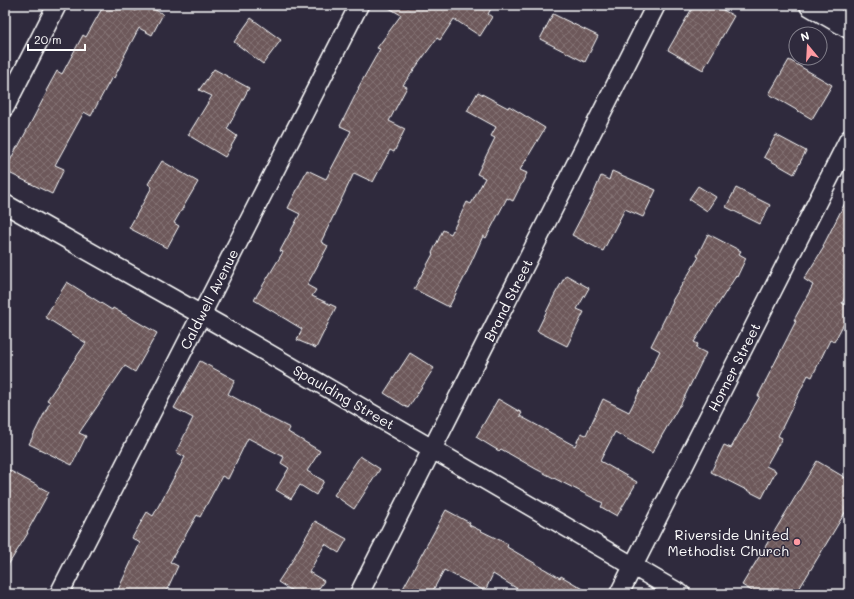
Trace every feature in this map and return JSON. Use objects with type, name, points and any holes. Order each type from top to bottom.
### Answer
[{"type":"main road","points":[[811,5],[849,27]]},
{"type":"street","points":[[5,107],[57,5]]},
{"type":"street","name":"Caldwell Avenue","points":[[58,594],[359,5]]},
{"type":"street","name":"Brand Street","points":[[359,594],[656,5]]},
{"type":"street","name":"Horner Street","points":[[619,594],[849,139]]},
{"type":"street","name":"Spaulding Street","points":[[5,204],[201,314],[681,594]]},
{"type":"building","points":[[104,5],[124,5],[136,11],[139,5],[146,5],[163,14],[152,35],[139,28],[114,78],[112,77],[91,116],[84,112],[55,165],[64,169],[52,194],[5,171],[57,71],[62,74],[83,35],[86,37]]},
{"type":"building","points":[[384,5],[493,5],[488,14],[492,17],[480,36],[454,19],[440,40],[437,38],[403,85],[407,87],[389,121],[405,129],[394,152],[390,150],[373,182],[354,173],[321,242],[328,246],[307,285],[316,290],[312,296],[336,307],[316,348],[297,340],[302,329],[254,300],[283,252],[280,251],[300,214],[288,208],[307,170],[326,179],[351,131],[340,126],[358,88],[380,49],[377,48],[401,15]]},
{"type":"building","points":[[694,5],[714,5],[734,16],[703,70],[668,50]]},
{"type":"building","points":[[553,14],[598,36],[585,62],[540,39]]},
{"type":"building","points":[[251,18],[281,40],[263,64],[234,42]]},
{"type":"building","points":[[788,62],[788,66],[799,66],[832,85],[812,119],[769,94]]},
{"type":"building","points":[[214,69],[249,88],[227,129],[237,136],[225,157],[188,135],[212,96],[199,90]]},
{"type":"building","points":[[478,92],[508,108],[509,106],[545,128],[520,170],[527,173],[513,201],[507,198],[486,238],[483,236],[449,307],[414,289],[433,254],[432,253],[443,230],[451,234],[467,202],[471,204],[485,178],[477,174],[495,138],[491,136],[496,127],[467,111]]},
{"type":"building","points":[[776,135],[806,151],[794,174],[764,157]]},
{"type":"building","points":[[162,161],[198,182],[174,223],[179,226],[167,248],[129,228],[152,187],[148,184]]},
{"type":"building","points":[[612,171],[656,190],[643,217],[625,209],[603,251],[572,235],[593,195],[601,176],[609,180]]},
{"type":"building","points":[[698,186],[716,197],[707,211],[689,199]]},
{"type":"building","points":[[736,188],[770,205],[760,224],[726,207]]},
{"type":"building","points":[[849,195],[849,291],[842,303],[849,307],[849,314],[834,342],[830,340],[812,377],[808,375],[778,436],[782,438],[766,466],[776,471],[762,498],[711,472],[724,445],[731,448],[760,396],[758,396],[796,321],[794,320],[813,285],[804,279],[824,247],[823,246]]},
{"type":"building","points":[[708,234],[741,251],[739,254],[746,258],[737,277],[736,276],[694,342],[698,344],[696,348],[706,353],[680,406],[652,453],[615,432],[600,461],[637,482],[617,516],[601,507],[603,503],[536,469],[501,449],[499,451],[476,437],[498,399],[522,413],[520,416],[575,446],[581,433],[586,435],[603,399],[629,412],[660,351],[651,346],[673,302],[672,301],[699,257],[697,256]]},
{"type":"building","points":[[566,275],[589,288],[577,309],[584,312],[567,346],[537,331]]},
{"type":"building","points":[[67,282],[112,310],[113,308],[157,333],[135,372],[125,366],[79,433],[86,436],[72,465],[29,444],[50,402],[47,400],[86,343],[45,317]]},
{"type":"building","points":[[410,353],[434,368],[408,408],[384,393]]},
{"type":"building","points":[[200,361],[235,380],[228,394],[259,411],[258,412],[290,428],[288,432],[320,451],[307,471],[324,481],[316,495],[300,485],[291,499],[276,490],[289,468],[281,463],[284,457],[248,438],[228,479],[222,476],[200,517],[197,515],[170,562],[178,566],[165,594],[116,594],[140,543],[132,538],[147,512],[153,516],[185,457],[176,452],[193,418],[174,408]]},
{"type":"building","points":[[360,456],[380,469],[354,509],[334,495]]},
{"type":"building","points":[[817,461],[849,480],[849,506],[796,594],[757,594],[742,585]]},
{"type":"building","points":[[5,468],[49,492],[27,532],[28,533],[5,570]]},
{"type":"building","points":[[446,510],[470,523],[469,525],[508,544],[507,547],[560,578],[561,576],[592,594],[526,594],[493,574],[485,591],[444,570],[431,594],[400,594]]},
{"type":"building","points":[[315,521],[347,539],[339,553],[325,544],[309,572],[324,581],[315,594],[297,594],[278,582]]},
{"type":"place","name":"Riverside United Methodist Church","points":[[797,542]]}]
